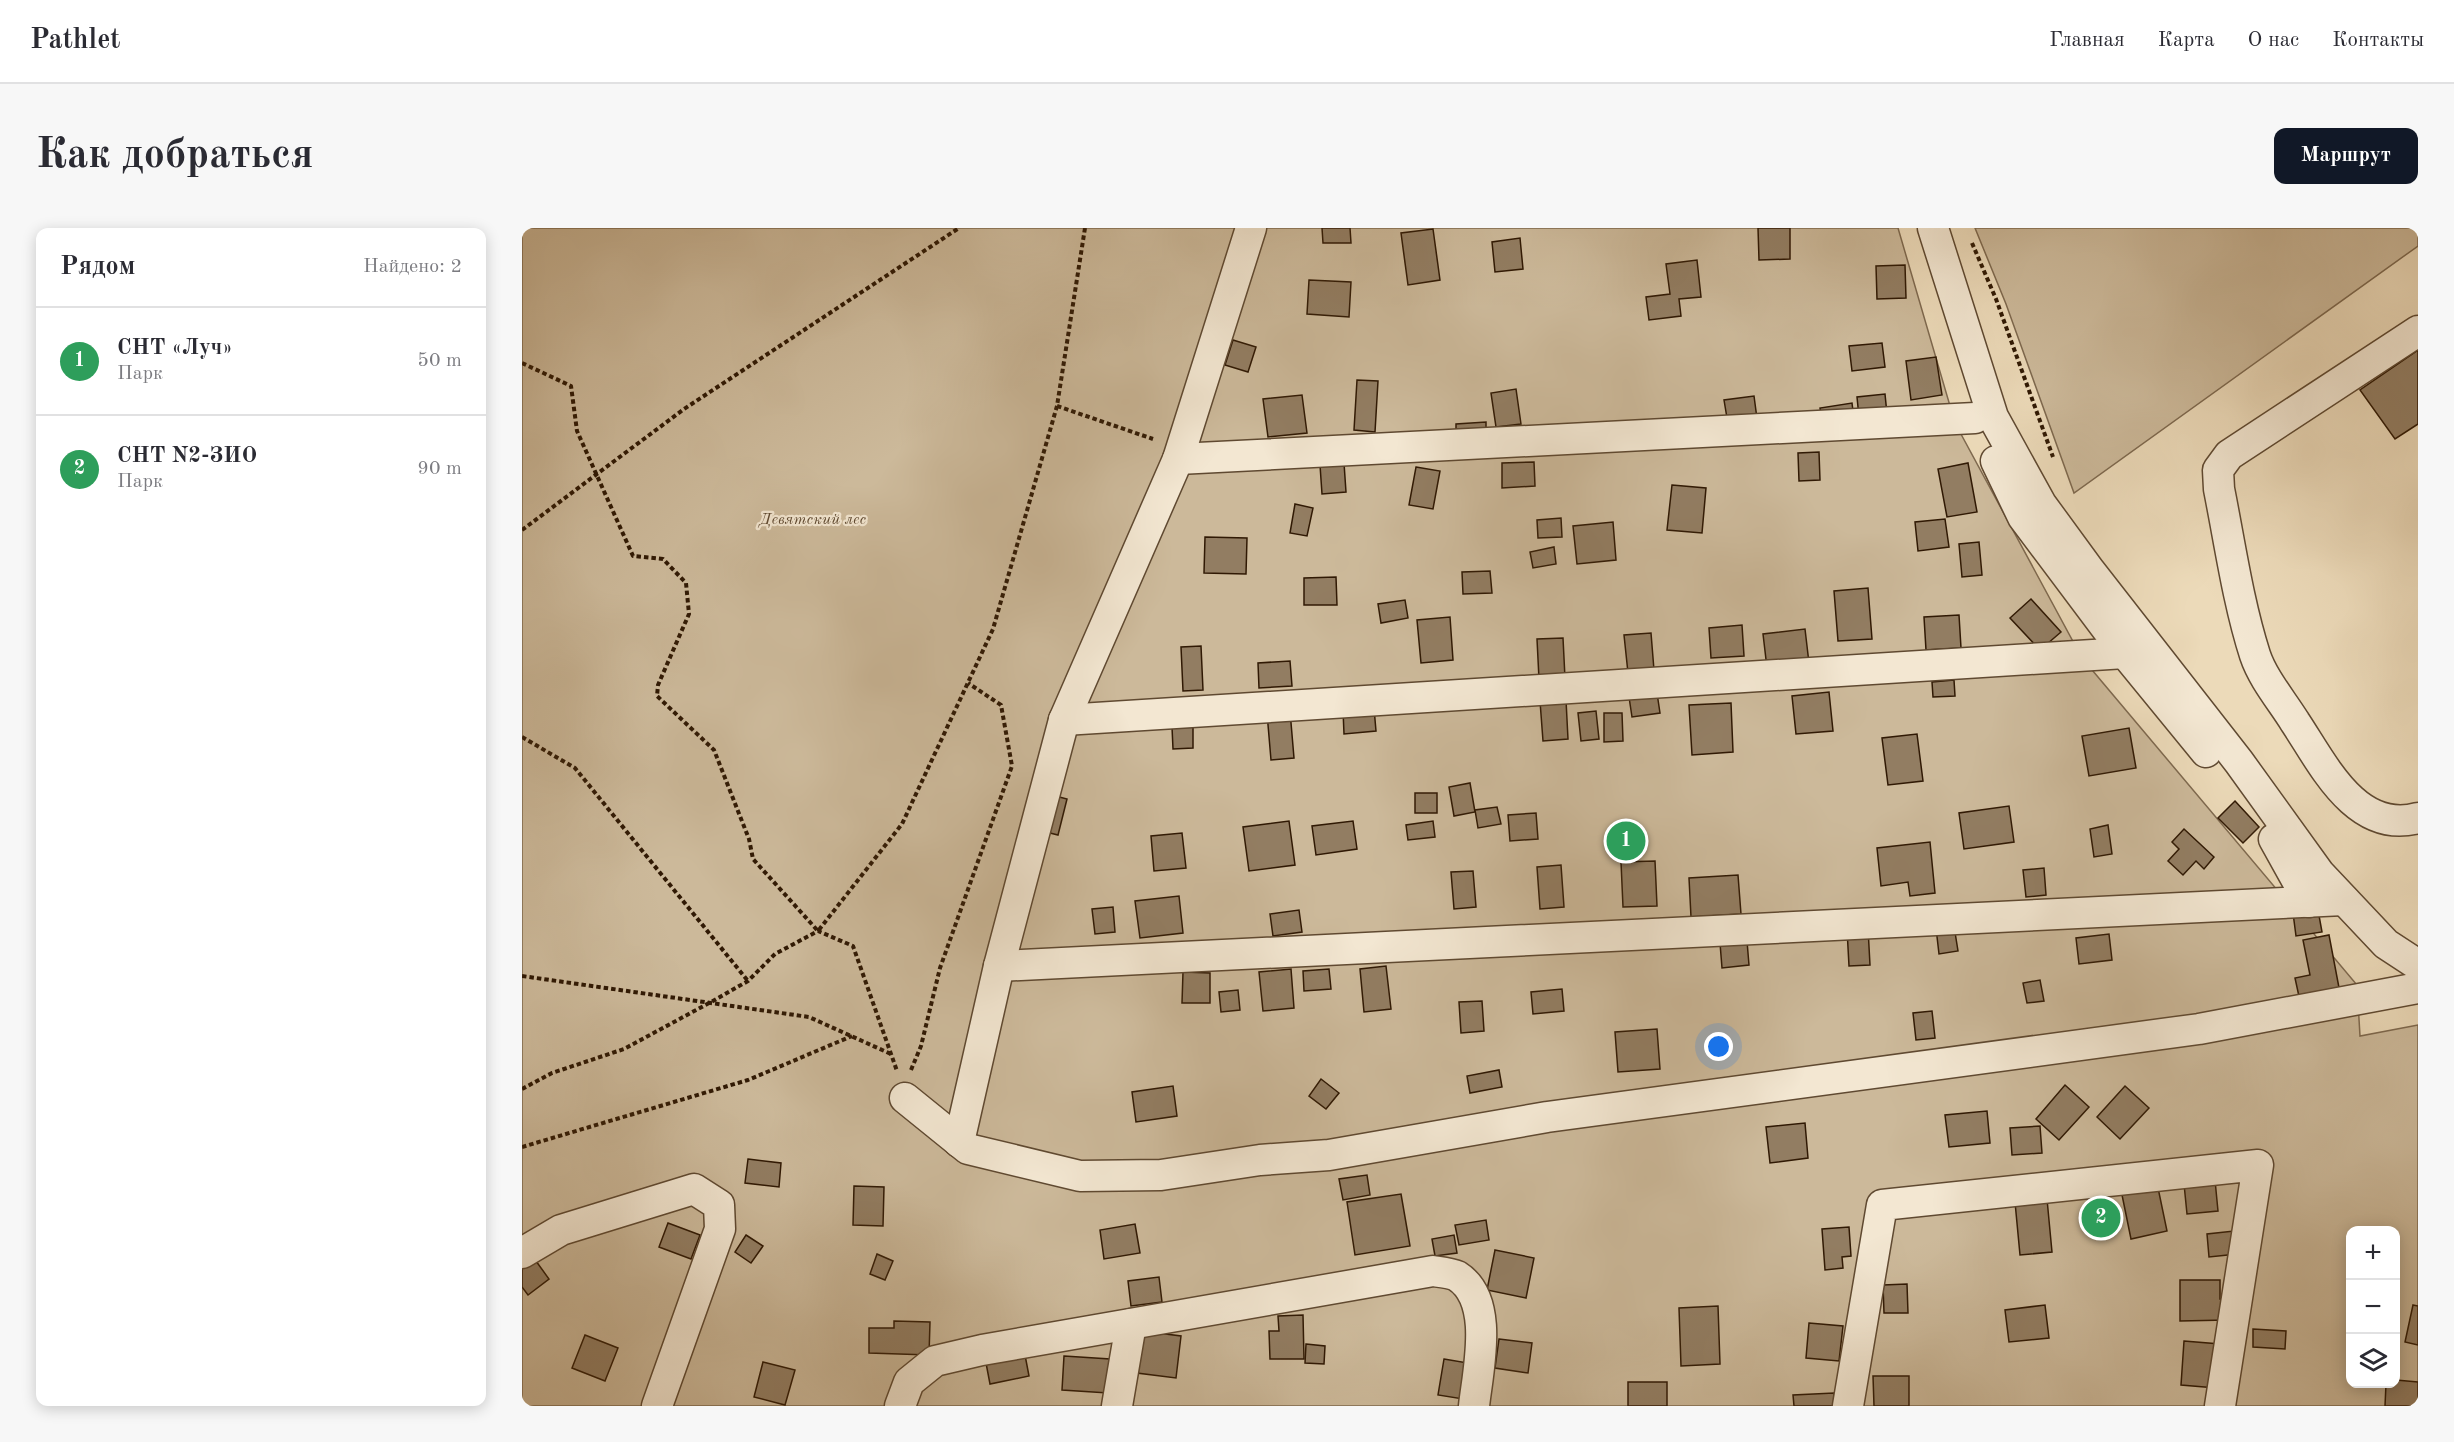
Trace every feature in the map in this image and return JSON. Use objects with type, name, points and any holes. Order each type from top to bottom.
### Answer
[{"type":"street","points":[[959,1142],[999,966],[1064,720],[1178,459],[1251,228]]},
{"type":"street","points":[[1915,228],[1975,418],[2024,517],[2125,653],[2266,824],[2309,902]]},
{"type":"street","points":[[1933,228],[1993,417],[2041,504],[2090,571],[2239,762],[2319,873],[2386,944],[2418,965]]},
{"type":"street","points":[[2418,331],[2229,455],[2218,470],[2219,489],[2249,632],[2256,658],[2269,681],[2341,792],[2362,808],[2385,820],[2418,818]]},
{"type":"street","points":[[1178,459],[1975,418]]},
{"type":"street","points":[[1064,720],[2125,653]]},
{"type":"street","points":[[999,966],[2344,900]]},
{"type":"street","points":[[904,1093],[968,1149],[1080,1176],[1161,1175],[1260,1160],[1329,1155],[1558,1115],[2199,1029],[2418,988]]},
{"type":"street","points":[[1848,1406],[1882,1205],[2258,1165],[2220,1406]]},
{"type":"street","points":[[522,1253],[561,1230],[694,1189],[719,1205],[720,1229],[657,1406]]},
{"type":"street","points":[[900,1406],[909,1382],[935,1361],[982,1350],[1433,1271],[1456,1276],[1473,1294],[1482,1329],[1474,1406]]},
{"type":"street","points":[[1117,1406],[1131,1324]]},
{"type":"path","points":[[522,530],[684,409],[959,228]]},
{"type":"path","points":[[522,1089],[552,1073],[624,1049],[748,981],[775,954],[818,931],[902,824],[993,629],[1057,406],[1085,228]]},
{"type":"path","points":[[522,363],[571,386],[577,431],[633,556],[663,559],[686,583],[689,614],[658,685],[657,696],[714,750],[749,839],[753,859],[818,931],[853,946],[904,1093]]},
{"type":"path","points":[[1057,406],[1175,446],[1178,459]]},
{"type":"path","points":[[904,1093],[921,1046],[940,968],[1012,766],[1001,705],[968,683]]},
{"type":"path","points":[[522,737],[574,768],[748,981]]},
{"type":"path","points":[[522,976],[809,1017],[891,1054]]},
{"type":"path","points":[[522,1147],[748,1080],[852,1036]]},
{"type":"green space","name":"Девятский лес","points":[[522,228],[1898,228],[1955,423],[2082,658],[2357,985],[2360,1036],[2418,1025],[2418,1406],[522,1406]]},
{"type":"green space","points":[[1975,228],[2418,228],[2418,246],[2074,493],[2006,304]]},
{"type":"building","points":[[1322,228],[1350,228],[1351,243],[1323,243]]},
{"type":"building","points":[[1758,228],[1790,228],[1790,259],[1759,260]]},
{"type":"building","points":[[1433,229],[1440,280],[1408,285],[1401,233]]},
{"type":"building","points":[[1520,238],[1523,269],[1495,272],[1492,242]]},
{"type":"building","points":[[1697,260],[1701,297],[1679,299],[1681,316],[1649,320],[1646,297],[1670,294],[1666,264]]},
{"type":"building","points":[[1905,265],[1906,298],[1877,299],[1876,266]]},
{"type":"building","points":[[1309,280],[1351,282],[1349,317],[1307,314]]},
{"type":"building","points":[[1233,340],[1256,347],[1248,372],[1225,365]]},
{"type":"building","points":[[1882,343],[1885,367],[1852,371],[1849,346]]},
{"type":"building","points":[[2418,350],[2418,424],[2395,439],[2360,390]]},
{"type":"building","points":[[1936,357],[1942,395],[1911,400],[1906,361]]},
{"type":"building","points":[[1357,380],[1378,381],[1375,432],[1354,430]]},
{"type":"building","points":[[1516,389],[1521,424],[1496,427],[1491,393]]},
{"type":"building","points":[[1885,394],[1887,414],[1859,417],[1857,397]]},
{"type":"building","points":[[1302,395],[1307,433],[1268,437],[1263,399]]},
{"type":"building","points":[[1754,396],[1758,426],[1729,430],[1724,400]]},
{"type":"building","points":[[1852,403],[1854,419],[1823,424],[1820,408]]},
{"type":"building","points":[[1486,422],[1486,438],[1456,439],[1456,424]]},
{"type":"building","points":[[1819,452],[1820,480],[1799,481],[1798,453]]},
{"type":"building","points":[[1534,462],[1535,486],[1502,488],[1502,463]]},
{"type":"building","points":[[1344,463],[1346,492],[1322,494],[1320,465]]},
{"type":"building","points":[[1968,463],[1977,512],[1947,517],[1938,469]]},
{"type":"building","points":[[1416,467],[1440,471],[1433,509],[1409,505]]},
{"type":"building","points":[[1672,485],[1706,488],[1702,533],[1667,530]]},
{"type":"building","points":[[1295,504],[1313,508],[1307,536],[1290,533]]},
{"type":"building","points":[[1561,518],[1562,537],[1538,538],[1537,520]]},
{"type":"building","points":[[1945,519],[1949,547],[1918,551],[1915,522]]},
{"type":"building","points":[[1613,522],[1616,560],[1577,564],[1573,526]]},
{"type":"building","points":[[1205,537],[1247,538],[1246,574],[1204,573]]},
{"type":"building","points":[[1979,542],[1982,575],[1962,577],[1959,544]]},
{"type":"building","points":[[1554,547],[1556,564],[1533,568],[1530,552]]},
{"type":"building","points":[[1490,571],[1492,593],[1463,594],[1462,572]]},
{"type":"building","points":[[1336,577],[1337,605],[1304,605],[1304,578]]},
{"type":"building","points":[[1868,588],[1872,639],[1838,641],[1834,591]]},
{"type":"building","points":[[2031,599],[2061,632],[2040,650],[2010,618]]},
{"type":"building","points":[[1405,600],[1408,618],[1381,623],[1378,604]]},
{"type":"building","points":[[1959,615],[1961,648],[1926,650],[1924,617]]},
{"type":"building","points":[[1450,617],[1453,660],[1421,663],[1417,620]]},
{"type":"building","points":[[1742,625],[1744,656],[1711,658],[1709,628]]},
{"type":"building","points":[[1805,629],[1809,663],[1767,668],[1763,634]]},
{"type":"building","points":[[1651,633],[1654,670],[1628,673],[1624,635]]},
{"type":"building","points":[[1563,638],[1565,678],[1539,679],[1537,639]]},
{"type":"building","points":[[1201,646],[1203,690],[1183,691],[1181,647]]},
{"type":"building","points":[[1290,661],[1292,686],[1259,688],[1258,663]]},
{"type":"building","points":[[1954,680],[1955,696],[1933,697],[1932,682]]},
{"type":"building","points":[[1829,692],[1833,731],[1796,734],[1792,696]]},
{"type":"building","points":[[1657,693],[1660,713],[1632,717],[1629,697]]},
{"type":"building","points":[[1566,700],[1568,739],[1543,741],[1540,701]]},
{"type":"building","points":[[1731,703],[1733,752],[1692,755],[1689,705]]},
{"type":"building","points":[[1374,708],[1376,731],[1344,734],[1343,710]]},
{"type":"building","points":[[1290,711],[1294,758],[1271,760],[1267,713]]},
{"type":"building","points":[[1596,711],[1599,739],[1581,741],[1578,713]]},
{"type":"building","points":[[1604,713],[1622,713],[1623,741],[1604,742]]},
{"type":"building","points":[[1193,726],[1193,748],[1173,749],[1172,727]]},
{"type":"building","points":[[2129,728],[2136,768],[2089,776],[2082,736]]},
{"type":"building","points":[[1917,734],[1923,781],[1888,785],[1882,738]]},
{"type":"building","points":[[1470,783],[1475,812],[1454,816],[1449,787]]},
{"type":"building","points":[[1415,793],[1437,793],[1437,813],[1415,813]]},
{"type":"building","points":[[1048,794],[1067,799],[1058,835],[1038,830]]},
{"type":"building","points":[[2235,801],[2259,827],[2243,843],[2218,818]]},
{"type":"building","points":[[2009,806],[2014,842],[1964,849],[1959,813]]},
{"type":"building","points":[[1497,807],[1501,824],[1478,828],[1475,810]]},
{"type":"building","points":[[1536,813],[1538,839],[1510,841],[1508,815]]},
{"type":"building","points":[[1289,821],[1295,865],[1249,871],[1243,827]]},
{"type":"building","points":[[1353,821],[1357,849],[1316,855],[1312,826]]},
{"type":"building","points":[[1433,821],[1435,837],[1408,840],[1406,825]]},
{"type":"building","points":[[2108,825],[2112,854],[2094,857],[2090,829]]},
{"type":"building","points":[[2184,829],[2214,857],[2204,869],[2196,861],[2183,875],[2168,861],[2179,849],[2172,842]]},
{"type":"building","points":[[1182,833],[1186,868],[1154,871],[1151,836]]},
{"type":"building","points":[[1930,842],[1935,893],[1910,896],[1908,882],[1881,886],[1877,848]]},
{"type":"building","points":[[1655,861],[1657,906],[1623,907],[1621,862]]},
{"type":"building","points":[[1561,865],[1564,907],[1540,909],[1537,867]]},
{"type":"building","points":[[2044,868],[2046,895],[2026,897],[2023,870]]},
{"type":"building","points":[[1473,871],[1476,907],[1454,909],[1451,872]]},
{"type":"building","points":[[1738,875],[1741,914],[1691,917],[1689,878]]},
{"type":"building","points":[[1179,896],[1183,933],[1140,938],[1135,901]]},
{"type":"building","points":[[1113,907],[1115,932],[1095,934],[1092,909]]},
{"type":"building","points":[[1299,910],[1302,932],[1273,936],[1270,914]]},
{"type":"building","points":[[2318,910],[2322,932],[2296,936],[2293,913]]},
{"type":"building","points":[[1954,926],[1958,951],[1939,954],[1936,928]]},
{"type":"building","points":[[1868,928],[1870,965],[1849,966],[1847,929]]},
{"type":"building","points":[[2109,934],[2112,960],[2079,964],[2076,938]]},
{"type":"building","points":[[2329,935],[2340,993],[2300,1001],[2295,978],[2310,975],[2303,940]]},
{"type":"building","points":[[1747,941],[1749,965],[1722,968],[1720,943]]},
{"type":"building","points":[[1386,966],[1391,1009],[1364,1012],[1360,969]]},
{"type":"building","points":[[1291,969],[1294,1008],[1263,1011],[1259,972]]},
{"type":"building","points":[[1329,969],[1331,989],[1304,991],[1303,971]]},
{"type":"building","points":[[1183,972],[1210,973],[1210,1003],[1182,1003]]},
{"type":"building","points":[[2040,980],[2044,1001],[2027,1003],[2023,983]]},
{"type":"building","points":[[1562,989],[1564,1011],[1533,1014],[1531,992]]},
{"type":"building","points":[[1238,990],[1240,1010],[1221,1012],[1219,992]]},
{"type":"building","points":[[1482,1001],[1484,1031],[1461,1033],[1459,1002]]},
{"type":"building","points":[[1932,1011],[1935,1038],[1916,1040],[1913,1013]]},
{"type":"building","points":[[1657,1029],[1660,1069],[1618,1072],[1615,1032]]},
{"type":"building","points":[[1499,1070],[1502,1087],[1470,1093],[1467,1076]]},
{"type":"building","points":[[1321,1079],[1339,1093],[1326,1109],[1309,1096]]},
{"type":"building","points":[[2065,1085],[2089,1107],[2059,1140],[2036,1119]]},
{"type":"building","points":[[1173,1086],[1177,1116],[1136,1122],[1132,1092]]},
{"type":"building","points":[[2125,1086],[2149,1108],[2120,1139],[2097,1117]]},
{"type":"building","points":[[1987,1111],[1990,1143],[1949,1147],[1945,1115]]},
{"type":"building","points":[[1805,1123],[1808,1158],[1770,1163],[1766,1127]]},
{"type":"building","points":[[2040,1126],[2042,1153],[2012,1155],[2010,1128]]},
{"type":"building","points":[[748,1159],[781,1163],[779,1187],[745,1183]]},
{"type":"building","points":[[1367,1175],[1370,1195],[1343,1200],[1339,1179]]},
{"type":"building","points":[[2215,1180],[2218,1211],[2187,1214],[2184,1184]]},
{"type":"building","points":[[2157,1183],[2167,1231],[2131,1239],[2121,1190]]},
{"type":"building","points":[[854,1186],[884,1187],[883,1226],[853,1225]]},
{"type":"building","points":[[1401,1194],[1410,1246],[1355,1255],[1347,1202]]},
{"type":"building","points":[[2047,1199],[2052,1252],[2020,1255],[2015,1202]]},
{"type":"building","points":[[1486,1220],[1489,1240],[1459,1245],[1455,1225]]},
{"type":"building","points":[[668,1223],[700,1235],[691,1259],[659,1247]]},
{"type":"building","points":[[1135,1224],[1140,1253],[1104,1259],[1100,1230]]},
{"type":"building","points":[[1849,1227],[1851,1256],[1842,1257],[1843,1268],[1825,1270],[1822,1229]]},
{"type":"building","points":[[2234,1231],[2237,1254],[2209,1257],[2207,1234]]},
{"type":"building","points":[[746,1235],[763,1246],[751,1263],[735,1252]]},
{"type":"building","points":[[1454,1235],[1457,1253],[1435,1256],[1432,1239]]},
{"type":"building","points":[[528,1250],[549,1279],[528,1295],[522,1287],[522,1255]]},
{"type":"building","points":[[1495,1250],[1534,1258],[1526,1298],[1487,1290]]},
{"type":"building","points":[[877,1254],[893,1261],[885,1280],[870,1274]]},
{"type":"building","points":[[1159,1277],[1162,1302],[1131,1306],[1128,1281]]},
{"type":"building","points":[[2180,1280],[2220,1280],[2220,1299],[2227,1299],[2227,1320],[2180,1321]]},
{"type":"building","points":[[1907,1284],[1908,1313],[1884,1313],[1883,1285]]},
{"type":"building","points":[[2045,1305],[2049,1338],[2009,1342],[2005,1310]]},
{"type":"building","points":[[2413,1305],[2418,1306],[2418,1345],[2405,1342]]},
{"type":"building","points":[[1718,1306],[1720,1364],[1681,1366],[1679,1308]]},
{"type":"building","points":[[1303,1315],[1304,1359],[1270,1359],[1269,1331],[1279,1331],[1278,1316]]},
{"type":"building","points":[[894,1321],[930,1322],[929,1355],[869,1353],[869,1328],[894,1328]]},
{"type":"building","points":[[1809,1323],[1843,1326],[1839,1361],[1806,1358]]},
{"type":"building","points":[[2253,1329],[2286,1331],[2285,1349],[2253,1347]]},
{"type":"building","points":[[1142,1331],[1181,1336],[1176,1378],[1137,1373]]},
{"type":"building","points":[[585,1335],[618,1348],[605,1381],[572,1368]]},
{"type":"building","points":[[1499,1339],[1532,1343],[1528,1373],[1495,1368]]},
{"type":"building","points":[[2184,1341],[2220,1344],[2216,1388],[2181,1385]]},
{"type":"building","points":[[1306,1344],[1325,1346],[1324,1364],[1305,1363]]},
{"type":"building","points":[[1025,1355],[1029,1376],[990,1384],[986,1363]]},
{"type":"building","points":[[1064,1356],[1110,1359],[1108,1393],[1062,1390]]},
{"type":"building","points":[[1444,1359],[1468,1363],[1463,1399],[1438,1395]]},
{"type":"building","points":[[763,1362],[795,1370],[785,1405],[754,1397]]},
{"type":"building","points":[[1873,1376],[1909,1376],[1909,1406],[1874,1406]]},
{"type":"building","points":[[2400,1380],[2418,1382],[2418,1406],[2385,1406],[2386,1388],[2400,1388]]},
{"type":"building","points":[[1628,1382],[1667,1382],[1667,1406],[1628,1406]]},
{"type":"building","points":[[1834,1393],[1835,1406],[1794,1406],[1793,1395]]},
{"type":"place","name":"СНТ «Луч»","points":[[1626,841]]},
{"type":"place","name":"СНТ N2-ЗИО","points":[[2101,1218]]}]
